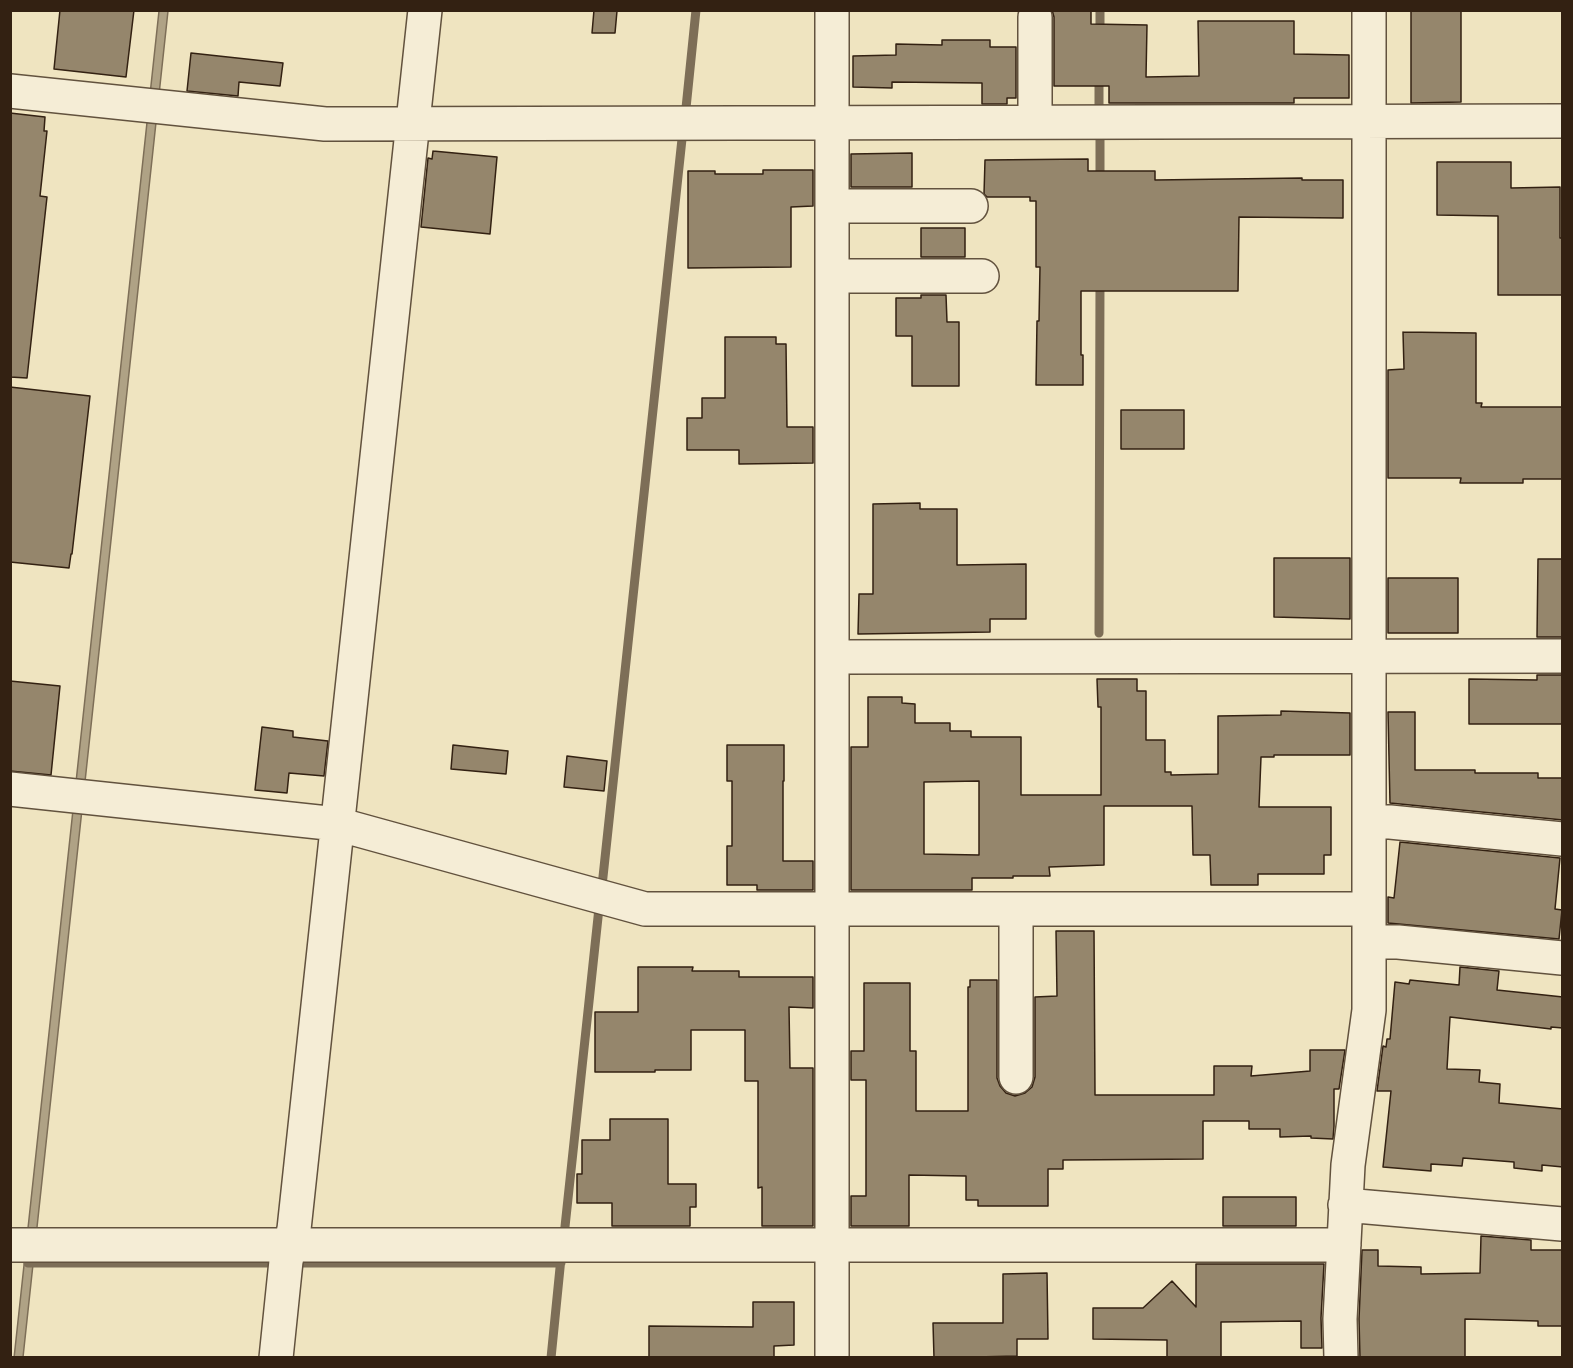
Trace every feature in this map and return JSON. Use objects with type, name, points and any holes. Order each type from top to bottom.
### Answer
[{"type":"street","points":[[276,1358],[286,1261],[295,1217],[425,10]]},
{"type":"street","points":[[832,10],[832,1358]]},
{"type":"street","points":[[1341,1358],[1340,1333],[1348,1165],[1369,1010],[1369,10]]},
{"type":"street","points":[[1035,17],[1035,122]]},
{"type":"street","points":[[10,91],[325,124],[1563,121]]},
{"type":"street","points":[[832,206],[971,206]]},
{"type":"street","points":[[832,276],[982,276]]},
{"type":"street","points":[[832,657],[1563,656]]},
{"type":"street","points":[[10,789],[337,824],[645,909],[1369,909]]},
{"type":"street","points":[[1369,822],[1390,822],[1563,839]]},
{"type":"street","points":[[1016,909],[1016,1077]]},
{"type":"street","points":[[1369,942],[1398,942],[1562,958]]},
{"type":"street","points":[[1345,1205],[1563,1224]]},
{"type":"street","points":[[24,1245],[1344,1245]]},
{"type":"shaded area","points":[[159,11],[168,11],[23,1357],[14,1358]]},
{"type":"building","points":[[60,10],[134,10],[126,77],[54,69]]},
{"type":"building","points":[[594,10],[617,11],[615,33],[592,33]]},
{"type":"building","points":[[1052,10],[1091,10],[1091,24],[1147,25],[1146,77],[1199,76],[1198,21],[1294,21],[1294,54],[1349,55],[1349,98],[1294,98],[1294,103],[1109,103],[1109,86],[1054,86],[1054,17]]},
{"type":"building","points":[[1411,10],[1461,10],[1461,102],[1411,103]]},
{"type":"building","points":[[942,40],[990,40],[990,47],[1016,47],[1016,98],[1007,98],[1007,104],[982,104],[982,83],[892,82],[892,88],[853,87],[853,56],[896,55],[896,44],[942,45]]},
{"type":"building","points":[[191,53],[283,63],[280,86],[239,82],[238,96],[187,91]]},
{"type":"building","points":[[10,113],[45,117],[44,131],[47,131],[40,196],[47,197],[27,378],[10,377]]},
{"type":"building","points":[[433,151],[497,157],[490,234],[421,227],[428,158],[432,159]]},
{"type":"building","points":[[912,153],[912,187],[851,187],[851,154]]},
{"type":"building","points":[[1088,159],[1088,171],[1155,171],[1155,180],[1302,178],[1302,180],[1343,180],[1343,218],[1239,217],[1238,291],[1081,291],[1083,385],[1036,385],[1040,267],[1036,267],[1036,201],[1030,201],[1030,197],[987,197],[984,194],[985,160]]},
{"type":"building","points":[[1437,162],[1511,162],[1511,188],[1560,187],[1563,295],[1498,295],[1498,216],[1437,215]]},
{"type":"building","points":[[763,170],[813,170],[813,206],[791,207],[791,267],[688,268],[688,171],[715,171],[715,174],[763,174]]},
{"type":"building","points":[[921,228],[965,228],[965,257],[921,257]]},
{"type":"building","points":[[921,295],[946,295],[947,322],[959,322],[959,386],[912,386],[912,336],[896,336],[896,298],[921,298]]},
{"type":"building","points":[[1403,332],[1476,333],[1476,403],[1482,403],[1481,407],[1563,407],[1563,479],[1523,479],[1523,483],[1460,483],[1461,478],[1388,478],[1388,370],[1404,369]]},
{"type":"building","points":[[725,337],[776,337],[776,344],[786,344],[787,427],[813,427],[813,463],[739,464],[739,450],[687,450],[687,418],[702,418],[702,398],[725,398]]},
{"type":"building","points":[[10,387],[90,396],[69,568],[10,562]]},
{"type":"building","points":[[1121,410],[1184,410],[1184,449],[1121,449]]},
{"type":"building","points":[[920,503],[920,509],[957,509],[957,565],[1026,564],[1026,619],[990,619],[990,632],[858,634],[859,594],[873,594],[873,504]]},
{"type":"building","points":[[1274,558],[1350,558],[1350,619],[1274,617]]},
{"type":"building","points":[[1538,559],[1563,559],[1563,637],[1537,637]]},
{"type":"building","points":[[1388,578],[1458,578],[1458,633],[1388,633]]},
{"type":"building","points":[[1537,675],[1563,675],[1563,724],[1469,724],[1469,679],[1537,680]]},
{"type":"building","points":[[1097,679],[1137,679],[1137,691],[1146,691],[1146,740],[1165,740],[1165,772],[1171,772],[1171,775],[1218,774],[1218,716],[1281,715],[1281,711],[1350,713],[1350,755],[1261,757],[1259,807],[1331,807],[1331,855],[1324,855],[1324,874],[1258,874],[1258,885],[1211,885],[1210,855],[1193,855],[1192,806],[1104,806],[1104,865],[1049,867],[1050,876],[972,878],[972,890],[851,890],[851,747],[868,747],[868,697],[902,697],[902,703],[915,704],[915,723],[950,723],[950,731],[971,731],[971,737],[1021,737],[1021,795],[1101,795],[1101,707],[1098,707]],"holes":[[[979,781],[979,855],[924,854],[924,782]]]},
{"type":"building","points":[[10,681],[60,686],[51,775],[10,771]]},
{"type":"building","points":[[1388,712],[1415,712],[1415,770],[1538,773],[1538,778],[1563,778],[1563,820],[1390,803]]},
{"type":"building","points":[[262,727],[293,731],[293,737],[328,741],[324,776],[289,773],[287,793],[255,790]]},
{"type":"building","points":[[453,745],[508,751],[506,774],[451,769]]},
{"type":"building","points":[[727,745],[784,745],[783,861],[813,861],[813,890],[757,890],[757,885],[727,885],[727,846],[732,846],[732,781],[727,781]]},
{"type":"building","points":[[567,756],[607,761],[604,791],[564,787]]},
{"type":"building","points":[[1400,842],[1560,858],[1555,909],[1562,910],[1559,939],[1388,923],[1388,897],[1394,898]]},
{"type":"building","points":[[1056,931],[1094,931],[1095,1095],[1214,1095],[1214,1066],[1252,1066],[1251,1076],[1310,1071],[1310,1050],[1345,1050],[1339,1089],[1334,1089],[1333,1139],[1311,1138],[1311,1136],[1280,1137],[1280,1129],[1249,1129],[1249,1121],[1203,1121],[1203,1159],[1063,1160],[1063,1169],[1048,1169],[1048,1206],[978,1206],[978,1200],[966,1200],[966,1176],[909,1175],[909,1226],[851,1226],[851,1196],[866,1196],[866,1080],[851,1080],[851,1051],[864,1051],[864,983],[910,983],[910,1051],[916,1051],[916,1111],[968,1111],[968,987],[970,987],[970,980],[997,980],[997,1078],[1006,1093],[1015,1096],[1025,1093],[1032,1087],[1035,1077],[1035,997],[1057,996]]},
{"type":"building","points":[[638,967],[693,967],[692,971],[739,971],[739,977],[813,977],[813,1008],[789,1007],[790,1068],[813,1068],[813,1226],[762,1226],[762,1187],[758,1188],[758,1081],[745,1081],[745,1030],[691,1030],[691,1070],[595,1072],[595,1012],[638,1012]]},
{"type":"building","points":[[1460,967],[1499,971],[1497,990],[1563,997],[1563,1028],[1551,1027],[1551,1029],[1450,1017],[1447,1069],[1480,1070],[1479,1082],[1500,1084],[1499,1103],[1563,1109],[1563,1167],[1542,1165],[1542,1171],[1514,1168],[1514,1162],[1463,1158],[1462,1166],[1431,1164],[1431,1171],[1383,1167],[1391,1091],[1377,1091],[1383,1046],[1386,1047],[1387,1039],[1390,1039],[1395,982],[1409,984],[1410,980],[1459,985]]},
{"type":"building","points":[[610,1119],[668,1119],[668,1184],[696,1184],[696,1207],[690,1207],[690,1226],[612,1226],[612,1203],[577,1203],[577,1174],[582,1174],[582,1140],[610,1140]]},
{"type":"building","points":[[1223,1197],[1296,1197],[1296,1226],[1223,1226]]},
{"type":"building","points":[[1481,1236],[1531,1240],[1531,1250],[1563,1250],[1563,1326],[1538,1326],[1538,1321],[1465,1319],[1465,1358],[1360,1358],[1362,1250],[1378,1250],[1378,1266],[1421,1267],[1421,1274],[1480,1273]]},
{"type":"building","points":[[1196,1264],[1324,1264],[1322,1348],[1301,1348],[1301,1321],[1221,1322],[1221,1358],[1167,1358],[1167,1340],[1093,1339],[1093,1308],[1143,1308],[1172,1281],[1196,1307]]},
{"type":"building","points":[[1047,1273],[1048,1339],[1017,1339],[1017,1356],[934,1358],[933,1323],[1003,1323],[1003,1274]]},
{"type":"building","points":[[753,1302],[794,1302],[794,1345],[774,1346],[774,1358],[649,1358],[649,1326],[753,1327]]},
{"type":"waterway","points":[[686,108],[696,10]]},
{"type":"waterway","points":[[1100,10],[1100,35]]},
{"type":"waterway","points":[[1099,75],[1099,106]]},
{"type":"waterway","points":[[1100,138],[1100,181]]},
{"type":"waterway","points":[[602,886],[682,139]]},
{"type":"waterway","points":[[1099,633],[1100,279]]},
{"type":"waterway","points":[[564,1236],[599,908]]},
{"type":"waterway","points":[[551,1358],[561,1258]]},
{"type":"waterway","points":[[28,1263],[272,1263]]},
{"type":"waterway","points":[[300,1263],[561,1263]]}]
